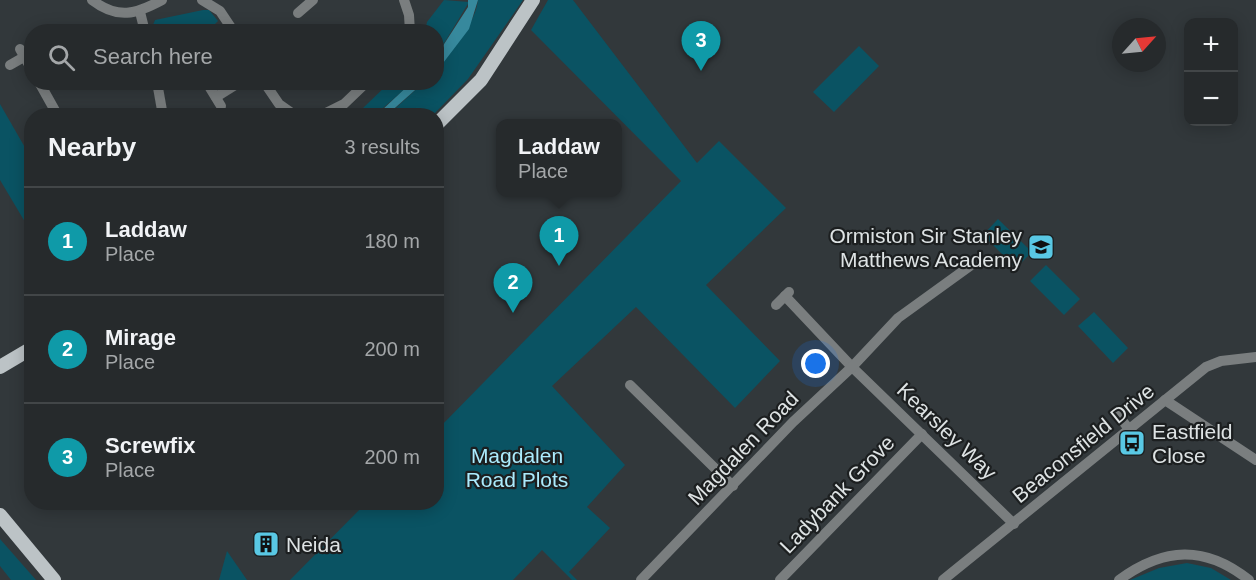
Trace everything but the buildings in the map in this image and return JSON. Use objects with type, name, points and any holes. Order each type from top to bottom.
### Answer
[{"type":"main road","points":[[444,117],[481,80],[533,0]]},
{"type":"main road","points":[[0,367],[24,353]]},
{"type":"main road","points":[[0,515],[54,580]]},
{"type":"street","points":[[92,0],[111,10],[140,12],[162,0]]},
{"type":"street","points":[[202,0],[220,11],[229,24]]},
{"type":"street","points":[[404,0],[410,24]]},
{"type":"street","points":[[298,13],[311,1]]},
{"type":"street","points":[[140,12],[143,24]]},
{"type":"street","points":[[10,65],[22,53],[24,56]]},
{"type":"street","points":[[43,90],[53,108]]},
{"type":"street","points":[[158,90],[162,108]]},
{"type":"street","points":[[216,97],[227,90]]},
{"type":"street","points":[[269,90],[284,108]]},
{"type":"street","points":[[336,108],[344,104],[359,90]]},
{"type":"street","name":"Magdalen Road","points":[[641,580],[793,422],[852,367],[898,318],[970,266]]},
{"type":"street","name":"Kearsley Way","points":[[776,305],[787,294],[852,367],[1014,524]]},
{"type":"street","name":"Beaconsfield Drive","points":[[943,580],[1212,364],[1236,358],[1256,357]]},
{"type":"street","points":[[630,385],[733,486]]},
{"type":"street","points":[[1165,400],[1256,460]]},
{"type":"street","points":[[1117,414],[1129,429]]},
{"type":"street","name":"Ladybank Grove","points":[[780,580],[922,434]]},
{"type":"street","points":[[1119,580],[1152,560],[1172,554],[1212,558],[1235,569],[1249,580]]},
{"type":"green space","points":[[444,0],[469,2],[444,43],[444,24],[427,24]]},
{"type":"green space","points":[[478,0],[523,0],[468,79],[440,108],[396,108],[415,90],[444,90],[444,59],[463,34],[475,12]]},
{"type":"green space","name":"Magdalen Road Plots","points":[[548,0],[573,0],[697,163],[719,141],[786,208],[706,285],[780,361],[735,408],[636,307],[552,386],[625,465],[587,507],[610,528],[569,572],[577,580],[572,580],[542,550],[513,580],[290,580],[359,510],[444,510],[444,423],[681,181],[622,119],[619,119],[531,30]]},
{"type":"green space","points":[[209,10],[218,21],[215,24],[153,24],[155,20]]},
{"type":"green space","points":[[859,46],[879,66],[834,112],[813,92]]},
{"type":"green space","points":[[382,90],[404,90],[383,108],[363,108]]},
{"type":"green space","points":[[0,104],[24,146],[24,220],[0,180]]},
{"type":"green space","points":[[998,219],[1032,252],[1016,268],[983,235]]},
{"type":"green space","points":[[1046,265],[1080,299],[1064,315],[1030,281]]},
{"type":"green space","points":[[1094,312],[1128,348],[1113,363],[1078,326]]},
{"type":"green space","points":[[0,539],[36,580],[11,580],[0,566]]},
{"type":"green space","points":[[227,551],[247,580],[219,580]]},
{"type":"green space","points":[[1187,563],[1211,568],[1231,580],[1130,580],[1159,568]]},
{"type":"shaded area","points":[[468,0],[478,0],[469,29],[444,62],[444,44],[468,7]]},
{"type":"shaded area","points":[[403,90],[415,90],[395,108],[384,108]]},
{"type":"place","name":"Screwfix","points":[[701,71]]},
{"type":"place","name":"Ormiston Sir Stanley Matthews Academy","points":[[1041,247]]},
{"type":"place","name":"Laddaw","points":[[559,266]]},
{"type":"place","name":"Mirage","points":[[513,313]]},
{"type":"place","name":"Eastfield Close","points":[[1132,443]]},
{"type":"place","name":"Neida","points":[[266,544]]}]
